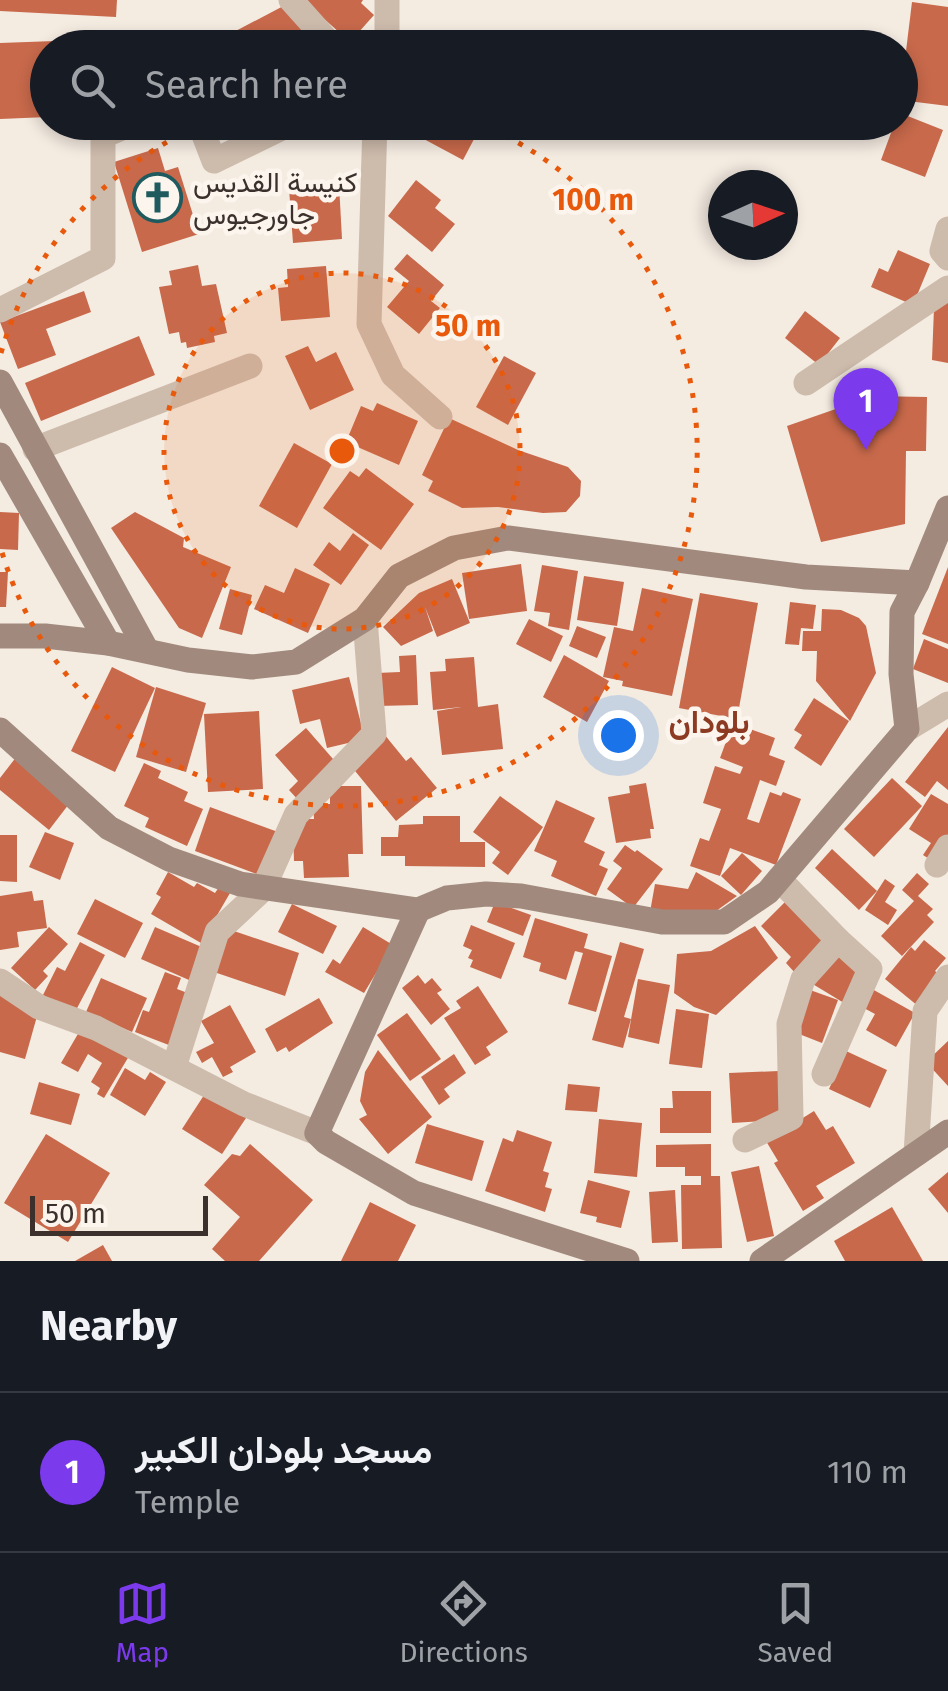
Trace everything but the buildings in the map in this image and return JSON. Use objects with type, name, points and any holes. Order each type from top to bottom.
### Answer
[{"type":"main road","points":[[0,382],[146,649]]},
{"type":"main road","points":[[0,455],[108,643]]},
{"type":"main road","points":[[0,730],[109,828],[169,859],[263,889],[418,910],[447,898],[521,896],[662,922],[724,922],[768,892],[907,730],[900,674],[902,612],[948,508]]},
{"type":"main road","points":[[0,636],[108,643],[188,660],[252,667],[296,662],[365,619],[399,576],[454,548],[508,538],[806,576],[918,582]]},
{"type":"main road","points":[[418,910],[316,1133],[414,1192],[626,1261]]},
{"type":"main road","points":[[762,1261],[948,1132]]},
{"type":"street","points":[[291,0],[318,30]]},
{"type":"street","points":[[387,30],[388,0]]},
{"type":"street","points":[[0,310],[103,258],[103,140]]},
{"type":"street","points":[[206,140],[214,161],[257,140]]},
{"type":"street","points":[[375,140],[369,324],[393,376],[440,417]]},
{"type":"street","points":[[948,228],[942,251],[948,258]]},
{"type":"street","points":[[806,383],[948,288]]},
{"type":"street","points":[[36,448],[250,366]]},
{"type":"street","points":[[174,1067],[216,932],[263,889],[296,814],[374,734],[365,619]]},
{"type":"street","points":[[907,730],[948,704]]},
{"type":"street","points":[[779,880],[870,969],[824,1074]]},
{"type":"street","points":[[745,1140],[791,1118],[789,1024],[803,979],[838,940]]},
{"type":"street","points":[[916,1154],[924,1011],[948,977]]},
{"type":"street","points":[[0,981],[39,1006],[96,1028],[244,1104],[316,1133]]},
{"type":"place","name":"كنيسة القديس جاورجيوس","points":[[158,198]]},
{"type":"place","name":"مسجد بلودان الكبير","points":[[866,450]]},
{"type":"district","name":"بلودان","points":[[709,722]]}]
